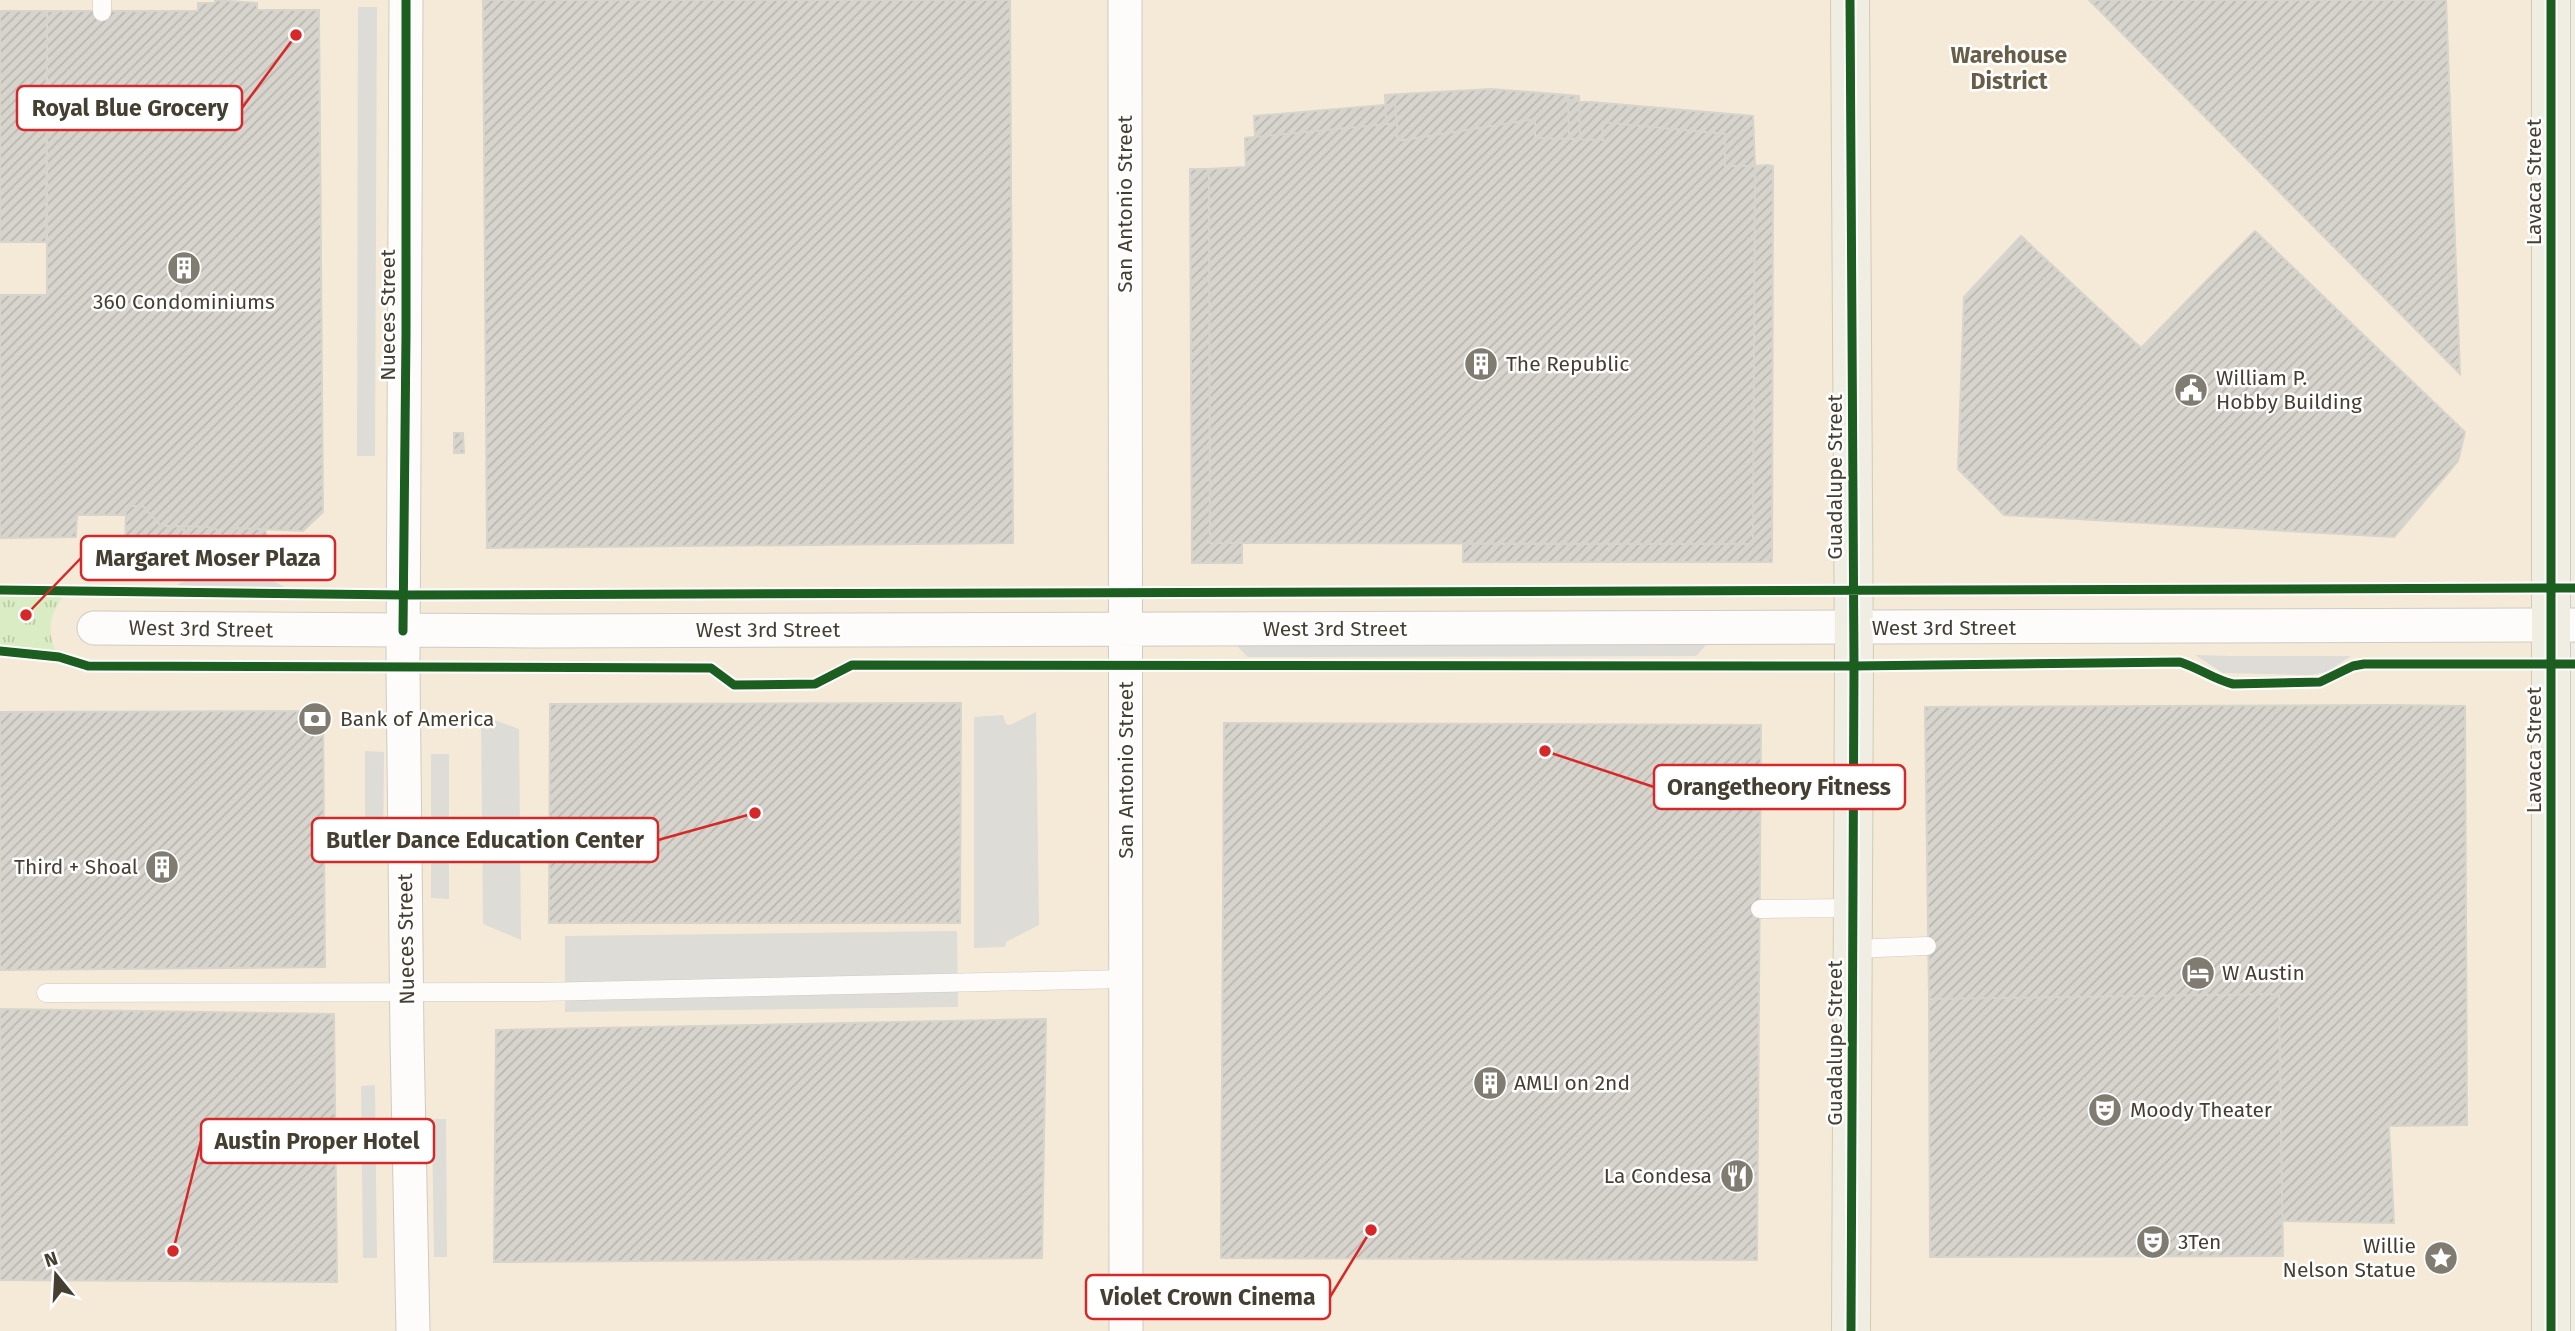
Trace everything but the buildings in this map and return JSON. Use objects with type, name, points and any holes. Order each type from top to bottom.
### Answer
[{"type":"main road","name":"Guadalupe Street","points":[[1850,0],[1853,628],[1851,1331]]},
{"type":"main road","name":"Lavaca Street","points":[[2551,0],[2563,625],[2551,1331]]},
{"type":"street","name":"Nueces Street","points":[[406,0],[403,631],[406,992],[413,1331]]},
{"type":"street","name":"San Antonio Street","points":[[1125,0],[1126,1331]]},
{"type":"street","name":"West 3rd Street","points":[[94,628],[403,631],[2563,625]]},
{"type":"lane","points":[[1760,909],[1852,908]]},
{"type":"lane","points":[[1853,949],[1927,946]]},
{"type":"lane","points":[[46,993],[538,992],[1125,979]]},
{"type":"shaded area","points":[[0,0],[2564,0],[2566,1331],[0,1331]]},
{"type":"shaded area","points":[[358,7],[377,7],[375,456],[357,456]]},
{"type":"shaded area","points":[[199,568],[263,569],[284,587],[177,585]]},
{"type":"shaded area","points":[[1711,640],[1696,656],[1296,657],[1248,657],[1232,641]]},
{"type":"shaded area","points":[[2195,655],[2351,656],[2327,672],[2311,675],[2223,673]]},
{"type":"shaded area","points":[[1036,712],[1039,925],[1006,942],[1005,947],[974,948],[974,717],[1003,715],[1006,724],[1010,725]]},
{"type":"shaded area","points":[[481,715],[519,729],[521,940],[483,924]]},
{"type":"shaded area","points":[[365,751],[384,752],[383,860],[365,860]]},
{"type":"shaded area","points":[[431,754],[449,754],[449,899],[431,898]]},
{"type":"shaded area","points":[[957,931],[958,1007],[565,1012],[565,936]]},
{"type":"shaded area","points":[[375,1085],[377,1258],[363,1258],[361,1086]]},
{"type":"shaded area","points":[[432,1119],[446,1119],[447,1257],[434,1257]]},
{"type":"green space","points":[[0,590],[68,590],[57,606],[51,622],[54,647],[59,657],[0,651]]},
{"type":"cycle path","points":[[403,631],[406,0]]},
{"type":"cycle path","points":[[1850,0],[1854,666],[1851,1331]]},
{"type":"cycle path","points":[[2551,0],[2551,1331]]},
{"type":"cycle path","points":[[0,590],[404,595],[2575,588]]},
{"type":"cycle path","points":[[0,651],[59,657],[88,666],[711,668],[734,685],[815,684],[852,665],[1854,666],[2180,662],[2233,684],[2320,682],[2353,666],[2364,664],[2575,664]]},
{"type":"place","name":"Royal Blue Grocery","points":[[296,35]]},
{"type":"place","name":"360 Condominiums","points":[[184,268]]},
{"type":"place","name":"The Republic","points":[[1481,364]]},
{"type":"place","name":"William P. Hobby Building","points":[[2191,390]]},
{"type":"place","name":"Margaret Moser Plaza","points":[[26,615]]},
{"type":"place","name":"Bank of America","points":[[315,719]]},
{"type":"place","name":"Orangetheory Fitness","points":[[1545,751]]},
{"type":"place","name":"Butler Dance Education Center","points":[[755,813]]},
{"type":"place","name":"Third + Shoal","points":[[162,867]]},
{"type":"place","name":"W Austin","points":[[2198,973]]},
{"type":"place","name":"AMLI on 2nd","points":[[1490,1083]]},
{"type":"place","name":"Moody Theater","points":[[2105,1110]]},
{"type":"place","name":"La Condesa","points":[[1737,1176]]},
{"type":"place","name":"Violet Crown Cinema","points":[[1371,1230]]},
{"type":"place","name":"3Ten","points":[[2153,1242]]},
{"type":"place","name":"Austin Proper Hotel","points":[[173,1251]]},
{"type":"place","name":"Willie Nelson Statue","points":[[2441,1258]]},
{"type":"district","name":"Warehouse District","points":[[2009,68]]}]
